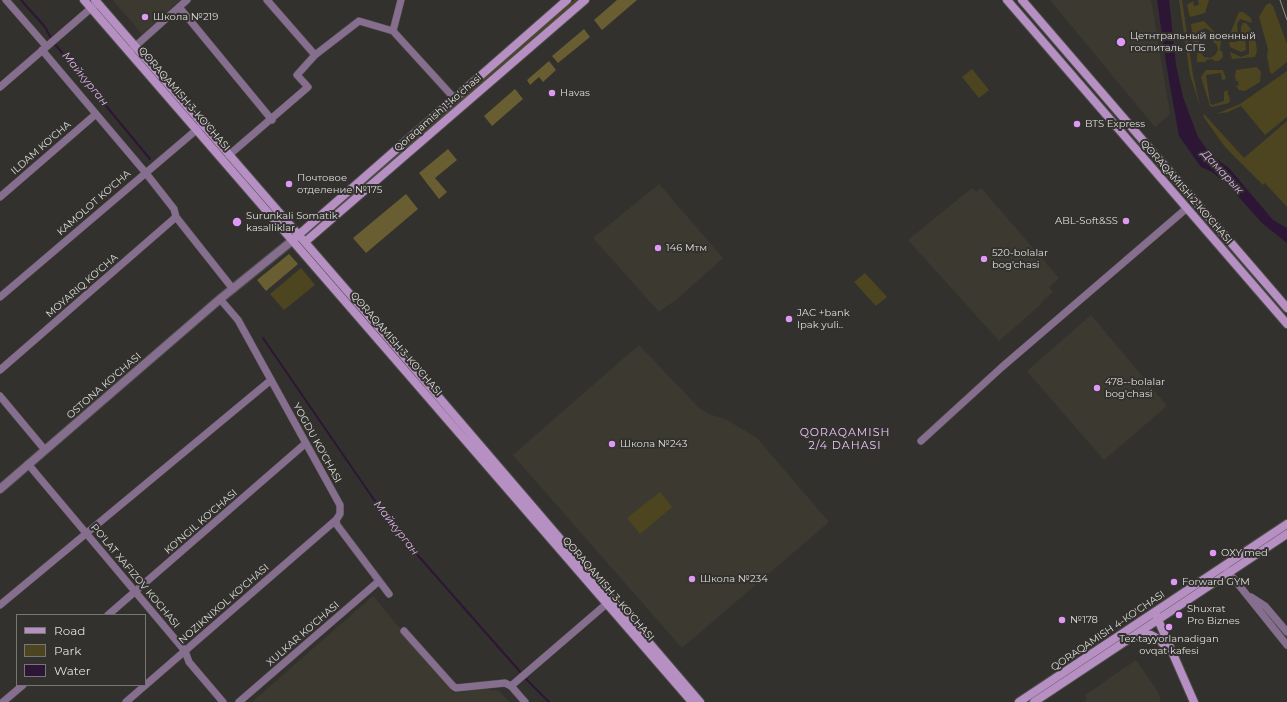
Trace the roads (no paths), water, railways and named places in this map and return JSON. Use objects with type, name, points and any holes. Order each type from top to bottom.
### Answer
[{"type":"main road","name":"QORAQAMISH 3-KO'CHASI","points":[[84,0],[95,4],[132,49],[610,601],[700,702]]},
{"type":"main road","name":"Qoraqamish 1-koʻchasi","points":[[296,237],[567,0]]},
{"type":"main road","name":"Qoraqamish 1-koʻchasi","points":[[305,242],[585,0]]},
{"type":"main road","name":"QORAQAMISH 2-KO'CHASI","points":[[1007,0],[1287,324]]},
{"type":"main road","name":"QORAQAMISH 2-KO'CHASI","points":[[1022,0],[1287,308]]},
{"type":"main road","name":"QORAQAMISH 3-KO'CHASI","points":[[200,127],[229,155],[296,237],[305,242],[610,601],[692,702]]},
{"type":"main road","points":[[1165,183],[1173,176]]},
{"type":"main road","name":"QORAQAMISH 4-KO'CHASI","points":[[1019,702],[1105,650],[1117,646],[1224,566],[1287,524]]},
{"type":"main road","name":"QORAQAMISH 4-KO'CHASI","points":[[1034,702],[1105,650],[1156,616],[1229,573],[1287,534]]},
{"type":"main road","points":[[1156,616],[1194,702]]},
{"type":"main road","points":[[1117,646],[1127,644],[1143,634],[1151,635],[1160,640],[1177,664]]},
{"type":"street","points":[[6,0],[96,114],[147,171],[174,209],[176,218],[233,289]]},
{"type":"street","points":[[132,49],[187,0]]},
{"type":"street","points":[[267,0],[315,55]]},
{"type":"street","points":[[393,31],[401,0]]},
{"type":"street","points":[[0,86],[95,4]]},
{"type":"street","points":[[179,7],[272,120]]},
{"type":"street","points":[[229,155],[272,120],[308,87],[297,74],[315,55],[359,22],[393,31],[455,99]]},
{"type":"street","name":"ILDAM KO'CHA","points":[[0,197],[96,114]]},
{"type":"street","name":"KAMOLOT KO'CHA","points":[[0,297],[200,127]]},
{"type":"street","points":[[921,441],[1007,363],[1187,208]]},
{"type":"street","name":"MOYARIQ KO'CHA","points":[[0,370],[176,218]]},
{"type":"street","name":"OSTONA KO'CHASI","points":[[0,489],[220,299],[296,237]]},
{"type":"street","name":"YOGDU KO'CHASI","points":[[220,299],[238,320],[340,505],[340,514],[336,520]]},
{"type":"street","points":[[0,605],[271,380]]},
{"type":"street","points":[[0,396],[45,450]]},
{"type":"street","name":"KO'NGIL KO'CHASI","points":[[109,614],[306,443]]},
{"type":"street","name":"PO'LAT XAFIZOV KOCHASI","points":[[28,464],[185,651],[189,662],[222,702]]},
{"type":"street","points":[[336,520],[388,594]]},
{"type":"street","name":"NOZIKNIXOL KO'CHASI","points":[[146,685],[336,520]]},
{"type":"street","points":[[1224,566],[1258,611],[1287,645]]},
{"type":"street","name":"XULKAR KO'CHASI","points":[[239,702],[380,581]]},
{"type":"street","points":[[1247,595],[1265,606],[1287,632]]},
{"type":"street","points":[[511,686],[610,601]]},
{"type":"street","points":[[404,631],[456,688],[504,683],[511,686],[525,702]]},
{"type":"street","points":[[3,702],[22,686]]},
{"type":"street","name":"NOZIKNIXOL KO'CHASI","points":[[126,702],[145,686]]},
{"type":"water","name":"Дамарык","points":[[1157,0],[1169,0],[1176,65],[1183,97],[1198,137],[1211,155],[1229,168],[1273,220],[1287,228],[1287,243],[1262,223],[1227,184],[1212,172],[1201,167],[1179,136]]},
{"type":"waterway","name":"Майкурган","points":[[21,0],[45,27],[52,40]]},
{"type":"waterway","name":"Майкурган","points":[[54,43],[150,159]]},
{"type":"waterway","name":"Майкурган","points":[[263,338],[392,526],[522,674]]},
{"type":"waterway","name":"Майкурган","points":[[524,677],[549,702]]},
{"type":"tram line","points":[[1280,0],[1287,20]]},
{"type":"place","name":"Школа №219","points":[[145,17]]},
{"type":"place","name":"Цетнтральный военный госпиталь СГБ","points":[[1121,42]]},
{"type":"place","name":"Havas","points":[[552,93]]},
{"type":"place","name":"BTS Express","points":[[1077,124]]},
{"type":"place","name":"Почтовое отделение №175","points":[[289,184]]},
{"type":"place","name":"ABL-Soft&SS","points":[[1126,221]]},
{"type":"place","name":"Surunkali Somatik kasalliklar","points":[[237,222]]},
{"type":"place","name":"146 Мтм","points":[[658,248]]},
{"type":"place","name":"520-bolalar bog'chasi","points":[[984,259]]},
{"type":"place","name":"JAC +bank Ipak yuli..","points":[[789,319]]},
{"type":"place","name":"478--bolalar bog'chasi","points":[[1097,388]]},
{"type":"place","name":"Школа №243","points":[[612,444]]},
{"type":"place","name":"OXY med","points":[[1213,553]]},
{"type":"place","name":"Школа №234","points":[[692,579]]},
{"type":"place","name":"Forward GYM","points":[[1174,582]]},
{"type":"place","name":"Shuxrat Pro Biznes","points":[[1179,615]]},
{"type":"place","name":"№178","points":[[1062,620]]},
{"type":"place","name":"Tez tayyorlanadigan ovqat kafesi","points":[[1169,627]]},
{"type":"district","name":"QORAQAMISH 2/4 DAHASI","points":[[845,439]]}]
